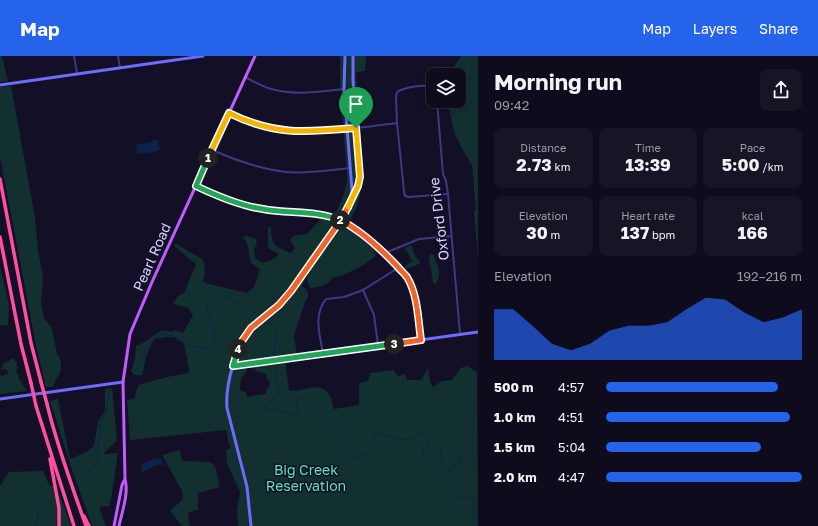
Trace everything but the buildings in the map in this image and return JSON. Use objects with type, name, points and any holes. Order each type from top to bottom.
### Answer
[{"type":"highway","points":[[0,179],[31,343],[54,431],[87,526]]},
{"type":"highway","points":[[0,237],[21,344],[36,406],[74,526]]},
{"type":"highway","points":[[49,448],[59,508],[59,526]]},
{"type":"main road","name":"Pearl Road","points":[[114,526],[124,479],[124,382],[130,334],[152,282],[255,56]]},
{"type":"main road","name":"Pearl Road","points":[[119,526],[125,496],[126,485],[124,479]]},
{"type":"street","points":[[74,56],[77,73]]},
{"type":"street","points":[[118,56],[120,67]]},
{"type":"street","points":[[0,85],[203,56]]},
{"type":"street","points":[[345,56],[344,89],[351,200]]},
{"type":"street","points":[[251,526],[247,488],[229,417],[227,403],[233,366],[237,351],[251,328],[266,314],[279,305],[291,291],[341,220],[358,186],[360,177],[353,80],[353,56]]},
{"type":"street","points":[[245,77],[268,88],[282,91],[317,92],[344,89]]},
{"type":"street","points":[[426,86],[402,89],[397,92],[396,97],[397,123],[405,196],[448,194]]},
{"type":"street","name":"Oxford Drive","points":[[438,108],[443,174],[446,181],[448,194],[460,334]]},
{"type":"street","points":[[229,113],[248,122],[280,130],[297,132],[347,129],[397,123]]},
{"type":"street","points":[[212,150],[254,166],[286,172],[350,168]]},
{"type":"street","points":[[196,186],[220,197],[246,205],[279,212],[322,214],[341,220],[355,228],[385,253],[407,277],[415,298],[421,340]]},
{"type":"street","points":[[385,253],[419,239],[451,236]]},
{"type":"street","points":[[323,354],[318,327],[318,316],[321,306],[326,299],[344,297],[363,290],[398,268]]},
{"type":"street","points":[[363,290],[374,315],[378,346]]},
{"type":"street","points":[[233,366],[478,332]]},
{"type":"street","points":[[0,399],[124,382]]},
{"type":"green space","points":[[0,56],[2,56],[8,81],[0,82]]},
{"type":"green space","name":"Big Creek Reservation","points":[[340,56],[366,56],[365,71],[356,72],[363,181],[357,207],[346,227],[368,244],[376,255],[362,266],[343,275],[332,278],[328,283],[319,287],[310,288],[307,280],[308,274],[307,275],[302,286],[307,290],[308,296],[294,335],[297,357],[285,359],[289,391],[312,388],[323,389],[328,393],[334,409],[359,405],[359,383],[368,381],[370,373],[393,370],[398,376],[405,374],[407,380],[421,380],[428,368],[430,382],[433,387],[442,381],[452,380],[461,368],[467,366],[477,372],[478,526],[238,526],[237,511],[240,492],[227,463],[226,450],[230,448],[226,430],[130,440],[127,400],[134,399],[138,385],[189,373],[184,344],[173,337],[155,339],[152,342],[146,357],[142,375],[134,375],[131,371],[135,360],[136,346],[162,330],[172,332],[174,330],[183,333],[193,315],[188,308],[173,304],[178,296],[184,293],[196,264],[174,246],[175,243],[202,259],[205,270],[203,281],[205,283],[247,293],[254,287],[260,269],[251,263],[247,243],[242,237],[247,236],[256,239],[257,244],[254,249],[255,258],[263,263],[274,259],[279,254],[268,248],[269,226],[271,228],[272,239],[275,245],[291,253],[295,248],[290,240],[293,236],[307,234],[324,217],[330,221],[337,211],[345,190],[347,178],[340,81]],"holes":[[[271,361],[271,363],[253,367],[258,372],[265,373],[270,384],[265,394],[247,397],[246,392],[240,390],[241,378],[247,370],[246,366],[243,367],[242,365]]]},
{"type":"green space","points":[[461,56],[478,56],[478,261],[472,165],[454,132],[449,108],[466,108],[466,68],[453,68]]},
{"type":"green space","points":[[11,86],[35,217],[38,250],[43,277],[41,301],[44,318],[52,328],[57,354],[61,362],[61,370],[53,387],[46,387],[36,345],[0,157],[0,87]]},
{"type":"green space","points":[[411,245],[415,256],[420,262],[419,264],[406,269],[404,267],[412,261],[405,248]]},
{"type":"green space","points":[[431,254],[434,255],[439,270],[439,276],[436,284],[433,283],[429,257]]},
{"type":"green space","points":[[0,266],[9,305],[8,326],[0,325]]},
{"type":"green space","points":[[14,358],[18,368],[16,370],[18,376],[27,391],[0,394],[0,375],[2,376],[9,373],[5,369],[1,370],[1,368],[4,363]]},
{"type":"green space","points":[[112,388],[117,440],[103,454],[118,453],[110,506],[99,507],[106,526],[92,526],[50,401],[58,399],[70,459],[86,452],[94,446],[98,421],[105,411],[105,389]]},
{"type":"green space","points":[[180,450],[182,461],[210,462],[215,466],[220,487],[198,493],[198,510],[189,512],[188,518],[190,526],[182,526],[170,511],[183,499],[182,491],[162,455]]},
{"type":"green space","points":[[43,471],[49,485],[53,486],[58,509],[56,526],[0,526],[0,486],[9,472]]},
{"type":"green space","points":[[59,493],[71,526],[60,526]]},
{"type":"water","points":[[158,140],[160,150],[137,154],[136,144],[149,143]]},
{"type":"water","points":[[156,458],[161,459],[163,465],[157,465],[142,472],[142,464]]},
{"type":"waterway","points":[[132,373],[140,365],[146,350],[157,337],[169,335],[189,345],[208,349],[212,345],[216,335],[207,310],[207,301],[210,295],[214,292],[220,293],[253,312],[262,315]]},
{"type":"waterway","points":[[265,317],[277,330],[273,359]]},
{"type":"waterway","points":[[273,362],[279,390],[277,396],[265,404],[264,407],[266,409],[277,409],[290,415],[295,415],[297,414],[298,410],[297,401],[300,399],[308,401],[326,421],[337,428],[348,455],[353,459],[366,454],[377,445],[374,437],[375,434],[401,440],[409,439],[422,433],[427,439],[428,443],[423,452],[423,457],[437,470],[443,467],[441,448],[446,445],[462,459],[462,461],[448,469],[449,472],[457,479],[459,484],[459,488],[455,494],[459,498],[473,499],[475,509],[472,515],[474,518],[478,518]]},
{"type":"waterway","points":[[81,475],[91,469],[97,461],[100,422],[106,413],[109,392],[112,389]]},
{"type":"waterway","points":[[35,526],[39,509],[49,500]]},
{"type":"route","points":[[356,128],[297,132],[280,130],[248,122],[229,113],[196,186],[220,197],[246,205],[279,212],[322,214],[341,220],[355,228],[385,253],[407,277],[415,298],[421,340],[233,366],[237,351],[251,328],[266,314],[279,305],[291,291],[341,220],[350,203],[358,186],[360,177],[356,128]]}]
